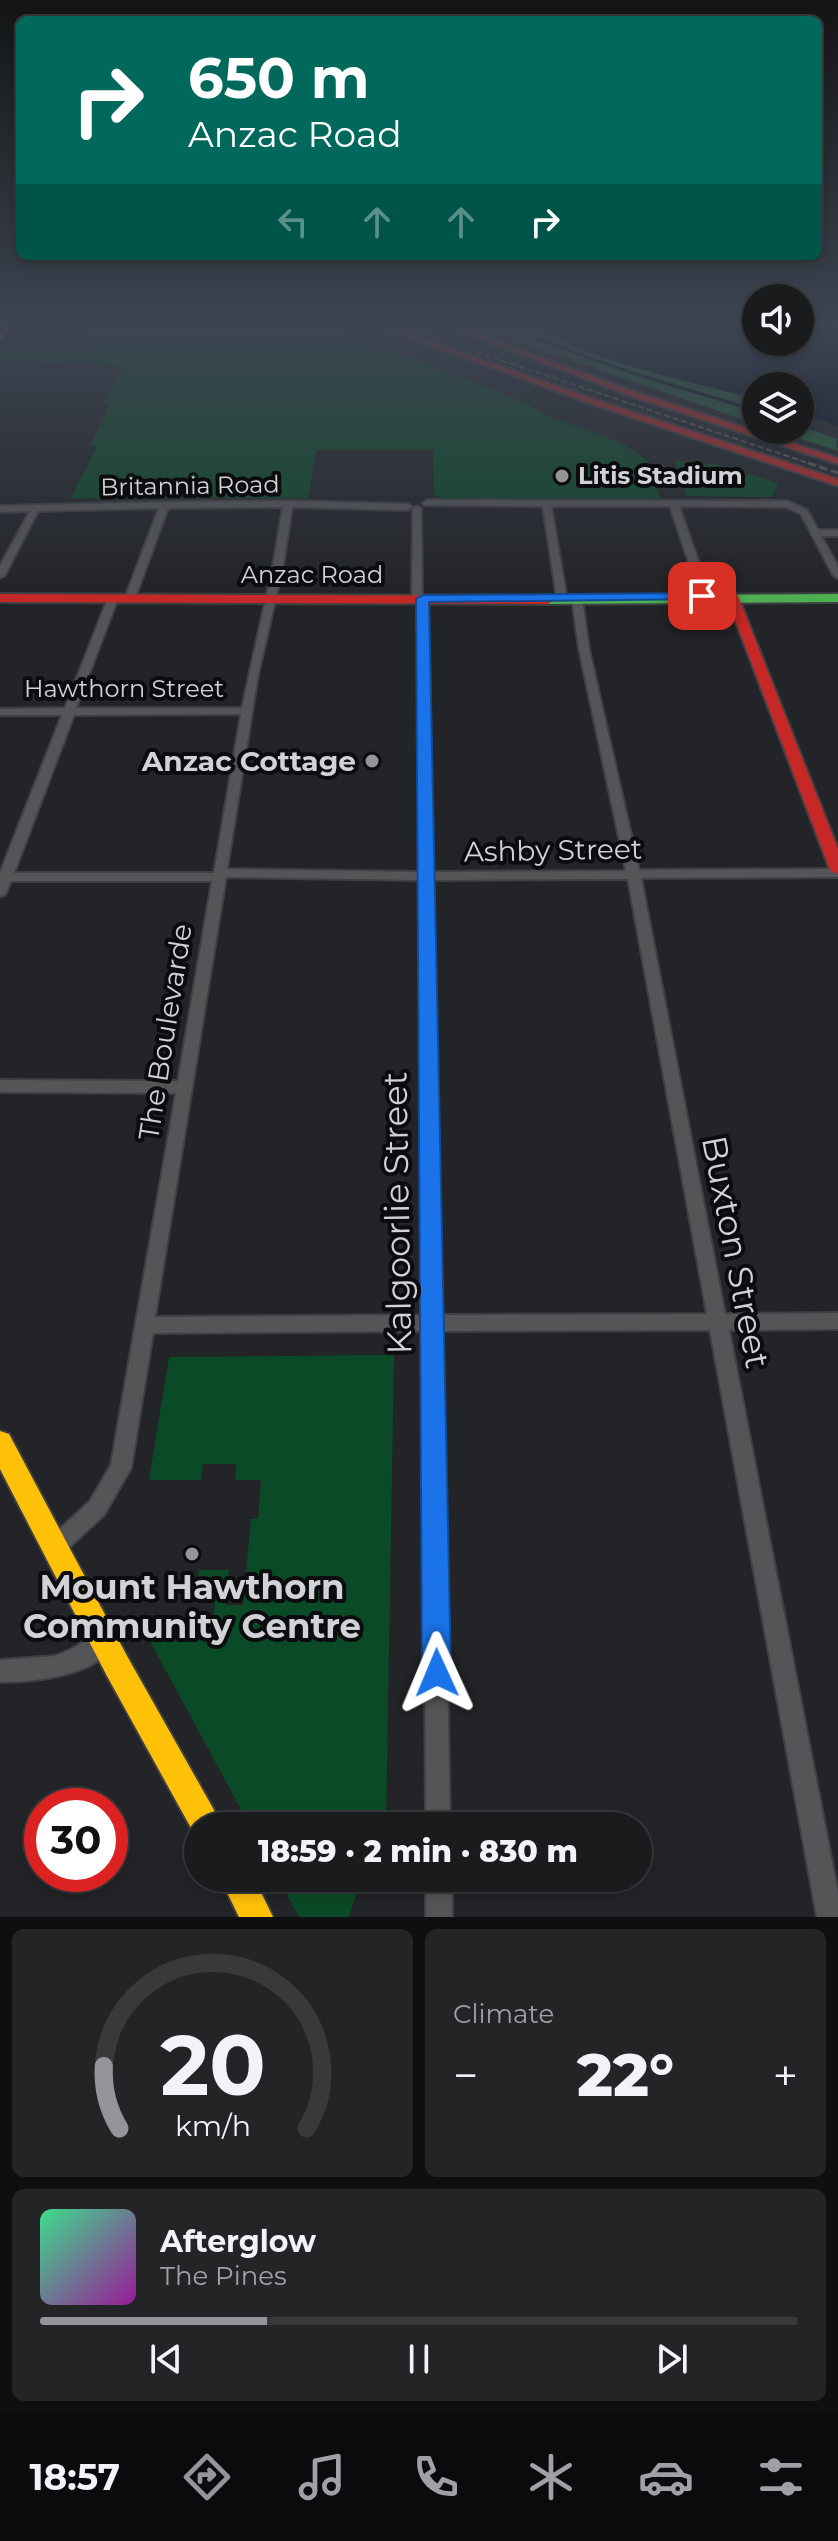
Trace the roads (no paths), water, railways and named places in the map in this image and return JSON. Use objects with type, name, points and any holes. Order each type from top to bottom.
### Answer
[{"type":"main road","points":[[635,415],[838,483]]},
{"type":"main road","points":[[699,415],[838,461]]},
{"type":"main road","name":"Anzac Road","points":[[671,599],[707,596],[732,598]]},
{"type":"main road","name":"Anzac Road","points":[[0,598],[838,598]]},
{"type":"main road","points":[[732,598],[838,872]]},
{"type":"main road","points":[[0,1443],[104,1641],[199,1812]]},
{"type":"main road","points":[[244,1892],[257,1917]]},
{"type":"street","name":"Britannia Road","points":[[0,509],[288,504],[797,507],[804,512],[816,533]]},
{"type":"street","name":"The Boulevarde","points":[[55,1547],[97,1508],[121,1468],[247,711],[288,504]]},
{"type":"street","points":[[0,892],[3,877],[69,711],[165,505]]},
{"type":"street","name":"Buxton Street","points":[[547,505],[584,649],[633,872],[830,1917]]},
{"type":"street","points":[[674,505],[699,573],[697,579],[707,596]]},
{"type":"street","name":"Kalgoorlie Street","points":[[418,506],[438,1812]]},
{"type":"street","points":[[0,575],[35,509]]},
{"type":"street","points":[[838,533],[816,533],[838,575]]},
{"type":"street","name":"Hawthorn Street","points":[[0,712],[247,711]]},
{"type":"street","name":"Ashby Street","points":[[3,877],[838,872]]},
{"type":"street","points":[[0,1086],[183,1087]]},
{"type":"street","points":[[145,1325],[838,1321]]},
{"type":"street","points":[[0,1671],[45,1671],[66,1666],[104,1641]]},
{"type":"street","points":[[439,1892],[439,1917]]},
{"type":"water","points":[[814,415],[838,415],[838,426],[814,418]]},
{"type":"railway","points":[[666,415],[814,465]]},
{"type":"railway","points":[[808,463],[814,465]]},
{"type":"railway","points":[[814,465],[838,473]]},
{"type":"place","name":"Litis Stadium","points":[[562,476]]},
{"type":"place","name":"Anzac Cottage","points":[[372,761]]},
{"type":"place","name":"Mount Hawthorn Community Centre","points":[[192,1554]]}]
